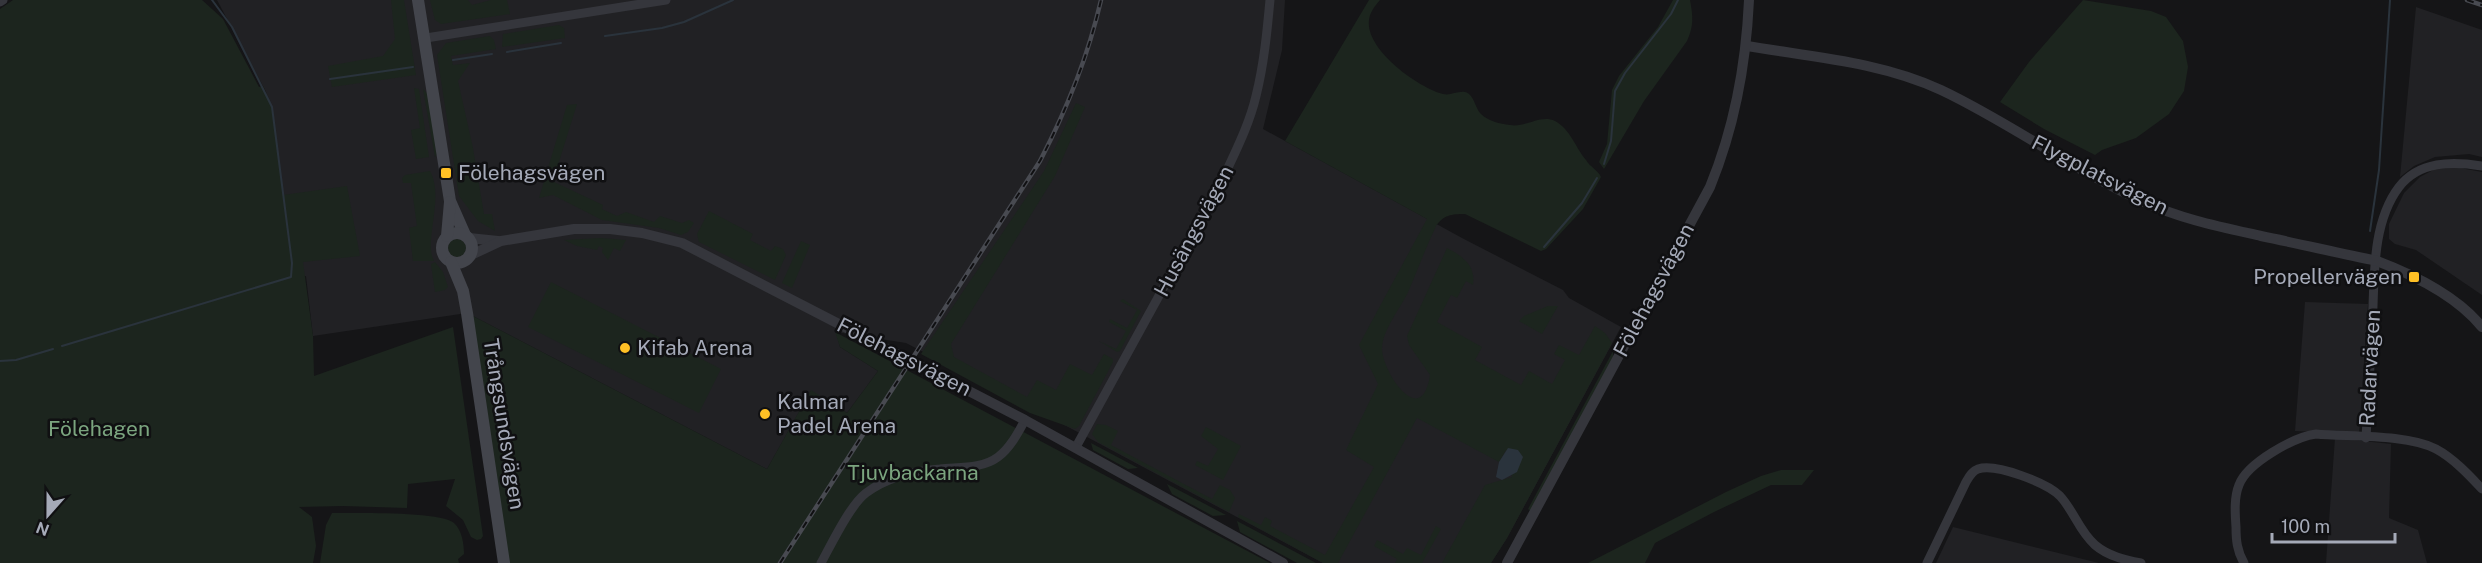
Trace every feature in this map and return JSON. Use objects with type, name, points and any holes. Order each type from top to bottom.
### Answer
[{"type":"main road","points":[[418,0],[426,38],[450,201],[447,236]]},
{"type":"main road","points":[[450,201],[467,236],[472,247],[470,257],[460,263],[451,262],[442,250],[443,240],[456,232],[467,236]]},
{"type":"main road","name":"Trångsundsvägen","points":[[463,291],[470,257]]},
{"type":"main road","name":"Trångsundsvägen","points":[[451,262],[463,291],[504,563]]},
{"type":"street","points":[[426,38],[666,0]]},
{"type":"street","name":"Husängsvägen","points":[[1076,447],[1222,182],[1240,141],[1256,98],[1266,49],[1270,0]]},
{"type":"street","name":"Fölehagsvägen","points":[[1507,563],[1710,187],[1737,106],[1747,46],[1749,0]]},
{"type":"street","name":"Flygplatsvägen","points":[[1747,46],[1876,68],[1911,78],[1941,90],[2101,180],[2173,214],[2377,261],[2434,288],[2454,301],[2482,327]]},
{"type":"street","points":[[2377,261],[2382,221],[2389,204],[2400,186],[2414,173],[2432,165],[2457,162],[2482,166]]},
{"type":"street","name":"Fölehagsvägen","points":[[467,236],[501,241],[574,229],[610,229],[642,233],[682,243],[1076,447],[1283,563]]},
{"type":"street","name":"Fölehagsvägen","points":[[470,257],[501,241]]},
{"type":"street","name":"Radarvägen","points":[[2366,438],[2377,261]]},
{"type":"street","points":[[821,563],[840,527],[864,494],[899,476],[937,469],[975,467],[998,458],[1014,440],[1025,420]]},
{"type":"street","name":"Radarvägen","points":[[2244,563],[2236,545],[2235,506],[2238,485],[2246,473],[2262,460],[2303,436],[2316,434],[2407,440],[2436,449],[2482,489]]},
{"type":"street","points":[[1927,563],[1966,482],[1978,469],[1989,468],[2016,474],[2050,488],[2066,502],[2086,536],[2096,546],[2118,558],[2141,563]]},
{"type":"shaded area","points":[[217,0],[1285,0],[1282,50],[1263,129],[1462,238],[1563,290],[1569,298],[1621,327],[1507,538],[1491,563],[1323,563],[906,343],[836,332],[840,347],[878,371],[847,413],[811,391],[767,469],[467,313],[313,336],[306,276],[291,277],[266,92]]},
{"type":"shaded area","points":[[2416,7],[2482,30],[2482,157],[2469,154],[2435,157],[2414,166],[2400,177]]},
{"type":"shaded area","points":[[2455,167],[2482,172],[2482,295],[2416,250],[2395,244],[2389,239],[2389,224],[2404,193],[2420,177],[2435,169]]},
{"type":"shaded area","points":[[2305,302],[2368,304],[2359,434],[2295,431]]},
{"type":"shaded area","points":[[2335,438],[2391,444],[2389,518],[2418,530],[2427,563],[2326,563]]},
{"type":"shaded area","points":[[1508,448],[1518,450],[1523,457],[1517,472],[1502,480],[1496,477],[1499,462]]},
{"type":"shaded area","points":[[1953,527],[2099,563],[1936,563]]},
{"type":"green space","name":"Fölehagen","points":[[13,0],[202,0],[223,19],[259,87],[263,86],[272,107],[283,195],[347,186],[360,256],[303,262],[313,336],[314,376],[453,327],[483,536],[481,539],[471,537],[463,520],[446,506],[455,479],[408,484],[407,508],[299,507],[312,517],[316,546],[313,563],[0,563],[0,9]]},
{"type":"green space","points":[[391,0],[404,0],[416,75],[332,87],[328,66],[383,56],[395,39]]},
{"type":"green space","points":[[430,0],[468,0],[472,5],[491,0],[507,0],[510,14],[441,24],[435,20]]},
{"type":"green space","points":[[1369,0],[1380,0],[1369,20],[1370,31],[1375,43],[1407,75],[1420,84],[1443,94],[1468,93],[1481,114],[1494,122],[1522,125],[1544,119],[1555,121],[1565,129],[1582,155],[1601,177],[1583,209],[1546,249],[1541,251],[1465,214],[1442,219],[1436,226],[1409,290],[1385,334],[1382,349],[1389,371],[1403,392],[1412,398],[1419,398],[1426,391],[1430,375],[1409,345],[1407,336],[1447,248],[1467,262],[1472,272],[1473,285],[1466,281],[1457,298],[1451,295],[1437,322],[1482,347],[1475,360],[1521,385],[1529,371],[1552,384],[1565,360],[1554,354],[1559,345],[1579,355],[1595,326],[1605,333],[1612,343],[1507,538],[1491,563],[1442,563],[1485,485],[1512,477],[1506,450],[1499,462],[1417,418],[1338,563],[1323,563],[1238,517],[1239,514],[1261,525],[1265,517],[1272,521],[1270,526],[1325,555],[1374,467],[1346,450],[1378,384],[1359,345],[1427,219],[1285,141]]},
{"type":"green space","points":[[1673,0],[1690,0],[1692,21],[1687,41],[1644,101],[1604,169],[1599,162],[1607,144],[1612,90],[1619,76],[1658,27]]},
{"type":"green space","points":[[2083,0],[2151,11],[2166,17],[2183,41],[2188,67],[2184,91],[2169,114],[2136,138],[2102,150],[2095,155],[2044,129],[2000,102],[2029,62]]},
{"type":"green space","points":[[559,25],[564,28],[565,38],[502,47],[503,34]]},
{"type":"green space","points":[[490,36],[494,40],[496,49],[451,56],[453,65],[470,63],[458,81],[473,148],[484,214],[492,214],[495,231],[478,221],[459,196],[437,55],[446,43]]},
{"type":"green space","points":[[414,88],[419,89],[429,157],[416,159],[411,130],[420,128]]},
{"type":"green space","points":[[423,89],[428,94],[437,154],[435,157]]},
{"type":"green space","points":[[1076,103],[1085,107],[1055,176],[951,344],[954,357],[1027,397],[1037,380],[1056,390],[1070,364],[1092,375],[1104,354],[1113,359],[1079,426],[1075,429],[1030,413],[921,354],[1044,171]]},
{"type":"green space","points":[[577,104],[558,165],[562,167],[554,182],[603,205],[602,209],[617,216],[626,212],[654,222],[660,216],[682,223],[689,220],[694,223],[688,232],[681,235],[659,228],[602,220],[553,195],[539,198],[567,105]]},
{"type":"green space","points":[[430,171],[435,194],[431,243],[434,261],[413,261],[409,228],[417,226],[411,183],[403,183],[402,178],[405,175]]},
{"type":"green space","points":[[709,211],[753,234],[750,240],[771,251],[775,246],[783,249],[786,255],[775,280],[699,242],[697,234]]},
{"type":"green space","points":[[601,238],[626,240],[620,251],[614,248],[608,260],[602,252],[603,248],[599,246],[597,250],[577,246],[564,240]]},
{"type":"green space","points":[[457,239],[463,242],[466,248],[463,254],[457,257],[451,254],[448,248],[451,242]]},
{"type":"green space","points":[[801,241],[810,245],[792,288],[782,283]]},
{"type":"green space","points":[[435,262],[443,272],[448,287],[435,292],[431,264]]},
{"type":"green space","name":"Kifab Arena","points":[[551,282],[721,369],[699,413],[528,327]]},
{"type":"green space","points":[[1123,299],[1141,311],[1120,351],[1117,352],[1099,341],[1116,349],[1126,331],[1109,322],[1110,319],[1127,328],[1137,310],[1120,301]]},
{"type":"green space","points":[[1548,306],[1558,306],[1542,334],[1519,321],[1524,316]]},
{"type":"green space","name":"Tjuvbackarna","points":[[467,313],[767,469],[811,390],[847,413],[878,371],[840,347],[835,332],[1270,563],[504,563]]},
{"type":"green space","points":[[1613,351],[1613,357],[1531,511],[1528,509]]},
{"type":"green space","points":[[1097,424],[1106,425],[1118,431],[1111,445],[1212,499],[1220,485],[1230,490],[1235,498],[1229,512],[1098,442],[1092,434]]},
{"type":"green space","points":[[1206,427],[1241,446],[1223,480],[1195,465],[1197,461],[1208,466],[1218,449],[1201,436]]},
{"type":"green space","points":[[1091,443],[1138,468],[1128,469],[1093,450]]},
{"type":"green space","points":[[1781,470],[1814,470],[1802,485],[1771,485],[1655,543],[1645,563],[1588,563],[1726,492],[1761,476]]},
{"type":"green space","points":[[1167,484],[1226,515],[1213,516],[1172,494]]},
{"type":"green space","points":[[332,513],[415,515],[446,519],[459,529],[464,554],[458,559],[459,563],[320,563],[326,525]]},
{"type":"green space","points":[[1237,521],[1316,563],[1297,563],[1240,532]]},
{"type":"green space","points":[[1436,526],[1441,529],[1422,563],[1395,563],[1397,559],[1374,546],[1377,540],[1403,554],[1407,548],[1421,555]]},
{"type":"waterway","points":[[62,346],[291,277],[292,263],[272,107],[232,27],[212,0]]},
{"type":"waterway","points":[[605,36],[662,28],[684,22],[733,0]]},
{"type":"waterway","points":[[1604,164],[1611,141],[1615,91],[1625,73],[1671,14],[1678,0]]},
{"type":"waterway","points":[[2370,231],[2379,170],[2390,0]]},
{"type":"waterway","points":[[507,52],[561,43]]},
{"type":"waterway","points":[[453,60],[492,54]]},
{"type":"waterway","points":[[330,79],[413,67]]},
{"type":"waterway","points":[[1544,247],[1582,203],[1597,178]]},
{"type":"waterway","points":[[0,361],[16,360],[53,349]]},
{"type":"railway","points":[[780,563],[1040,161],[1076,82],[1101,0]]},
{"type":"railway","points":[[2467,0],[2482,5]]},
{"type":"place","name":"Fölehagsvägen","points":[[446,173]]},
{"type":"place","name":"Propellervägen","points":[[2414,277]]},
{"type":"place","name":"Kifab Arena","points":[[625,348]]},
{"type":"place","name":"Kalmar Padel Arena","points":[[765,414]]}]
